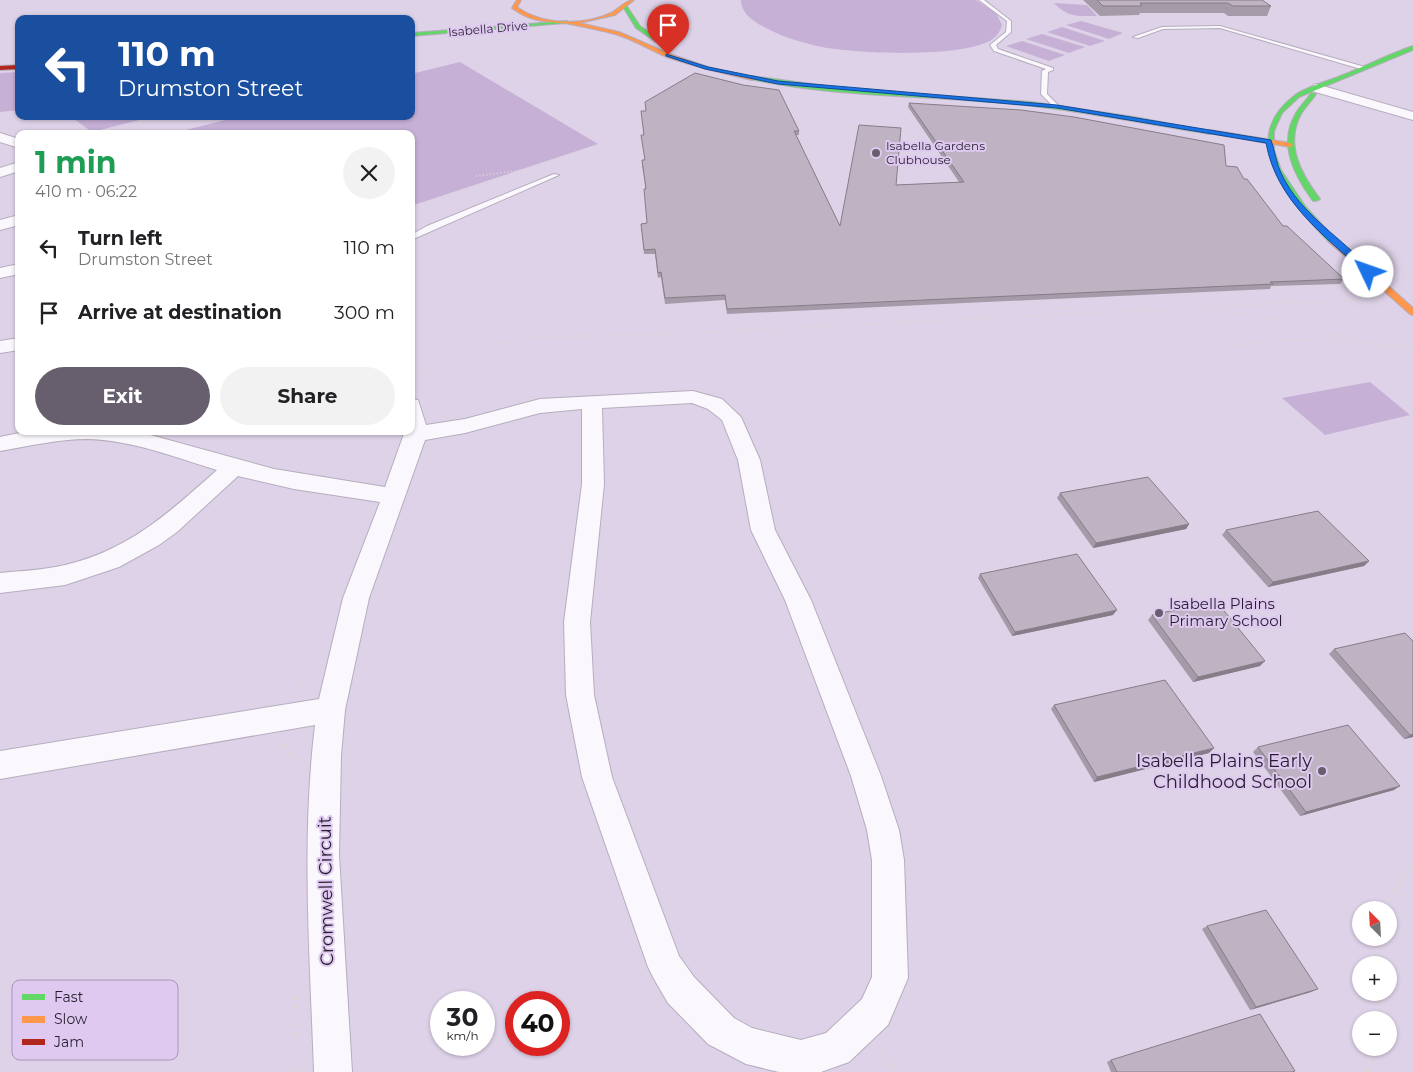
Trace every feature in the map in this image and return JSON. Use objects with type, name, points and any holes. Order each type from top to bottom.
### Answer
[{"type":"street","name":"Isabella Drive","points":[[501,8],[516,1]]},
{"type":"street","points":[[516,1],[516,10],[524,16],[538,20],[566,22],[617,33],[668,55],[707,68],[778,83],[1057,106],[1290,141]]},
{"type":"street","points":[[566,22],[605,17],[618,12],[626,3],[638,27],[661,43],[696,57],[748,70],[817,80],[1047,98],[1269,138]]},
{"type":"street","name":"Isabella Drive","points":[[415,27],[461,20]]},
{"type":"street","name":"Isabella Drive","points":[[415,35],[566,22]]},
{"type":"street","points":[[1413,48],[1297,96],[1283,106],[1274,118],[1269,138],[1273,164],[1278,175],[1307,215],[1413,312]]},
{"type":"street","points":[[1401,52],[1413,56]]},
{"type":"street","points":[[0,68],[15,67]]},
{"type":"street","points":[[1316,88],[1413,116]]},
{"type":"street","points":[[1316,88],[1312,97],[1294,120],[1290,141],[1296,168],[1302,180],[1328,206]]},
{"type":"street","points":[[0,137],[15,143]]},
{"type":"street","points":[[0,173],[15,167]]},
{"type":"street","points":[[0,225],[15,221]]},
{"type":"street","points":[[0,274],[15,270]]},
{"type":"street","points":[[0,347],[15,345]]},
{"type":"street","points":[[416,434],[465,426],[540,406],[592,402],[693,397],[716,404],[732,417],[749,460],[763,530],[798,600],[866,776],[883,830],[888,860],[890,978],[875,1012],[836,1049],[800,1059],[746,1045],[721,1031],[681,990],[666,967],[597,778],[580,695],[577,622],[593,484],[592,402]]},
{"type":"street","name":"Cromwell Circuit","points":[[333,1072],[323,855],[326,755],[331,710],[356,598],[416,434],[415,419]]},
{"type":"street","points":[[0,444],[50,435]]},
{"type":"street","points":[[122,435],[137,437],[234,467],[310,485],[394,496]]},
{"type":"street","points":[[0,583],[65,575],[110,560],[151,539],[169,526],[234,467]]},
{"type":"street","points":[[0,764],[331,710]]},
{"type":"lane","points":[[981,0],[994,7],[1009,21],[1008,32],[993,46],[996,50],[1051,68],[1045,71],[1044,94],[1057,106]]},
{"type":"lane","points":[[1136,37],[1162,28],[1220,27],[1363,68]]},
{"type":"lane","points":[[415,236],[554,176]]},
{"type":"path","points":[[1043,0],[1052,2],[1061,13]]},
{"type":"path","points":[[1306,0],[1344,24]]},
{"type":"path","points":[[1364,0],[1406,24]]},
{"type":"path","points":[[1052,27],[1088,17],[1145,16],[1137,10]]},
{"type":"path","points":[[1267,24],[1413,24]]},
{"type":"path","points":[[1197,28],[1274,90]]},
{"type":"path","points":[[1245,67],[1304,66]]},
{"type":"path","points":[[783,120],[801,122],[800,127],[818,129],[835,130],[850,126],[867,127]]},
{"type":"path","points":[[902,130],[908,122]]},
{"type":"path","points":[[797,141],[815,142],[818,129]]},
{"type":"path","points":[[892,129],[902,130],[914,136],[930,138],[936,132]]},
{"type":"path","points":[[909,188],[902,188],[900,160],[906,150],[915,146],[914,136]]},
{"type":"path","points":[[816,138],[849,141],[843,183],[819,182]]},
{"type":"path","points":[[804,142],[823,189],[819,191],[821,196]]},
{"type":"path","points":[[804,163],[812,162]]},
{"type":"path","points":[[1253,166],[1258,178]]},
{"type":"path","points":[[476,176],[533,170],[554,176]]},
{"type":"path","points":[[1233,171],[1256,174]]},
{"type":"path","points":[[632,204],[650,203]]},
{"type":"path","points":[[1328,206],[1413,278]]},
{"type":"path","points":[[1270,282],[1267,282],[1292,302]]},
{"type":"path","points":[[1216,309],[1216,306],[1366,300]]},
{"type":"path","points":[[1000,301],[997,301],[998,304],[1048,302],[1051,308],[1077,308],[1080,313]]},
{"type":"path","points":[[415,373],[480,349],[529,339],[574,334],[646,335],[768,330],[1173,308],[1216,309],[1371,344],[1413,347]]},
{"type":"path","points":[[768,330],[784,345]]},
{"type":"path","points":[[1221,353],[1224,348],[1256,342],[1288,339],[1354,340]]},
{"type":"path","points":[[1371,344],[1396,362],[1413,369]]},
{"type":"path","points":[[293,691],[307,681],[312,673]]},
{"type":"path","points":[[1391,901],[1394,889],[1413,865]]},
{"type":"path","points":[[1368,1072],[1375,1056]]},
{"type":"shaded area","points":[[741,0],[976,0],[996,13],[1002,25],[996,36],[988,42],[950,51],[881,53],[858,51],[822,47],[800,42],[771,31],[745,13]]},
{"type":"shaded area","points":[[1054,3],[1087,5],[1097,16],[1069,14]]},
{"type":"shaded area","points":[[1081,21],[1123,33],[1109,39],[1066,25]]},
{"type":"shaded area","points":[[1062,27],[1105,41],[1090,46],[1047,32]]},
{"type":"shaded area","points":[[1042,34],[1085,47],[1069,53],[1026,39]]},
{"type":"shaded area","points":[[1022,41],[1065,55],[1049,61],[1006,46]]},
{"type":"shaded area","points":[[460,62],[598,144],[415,205],[415,130],[186,130],[225,120],[415,120],[415,73]]},
{"type":"shaded area","points":[[15,72],[15,110],[0,112],[0,73]]},
{"type":"shaded area","points":[[76,120],[139,120],[100,130],[89,130]]},
{"type":"shaded area","points":[[1370,382],[1410,415],[1325,435],[1282,398]]},
{"type":"building","points":[[1097,0],[1262,0],[1271,6],[1233,6],[1228,3],[1140,3],[1142,6],[1103,6]]},
{"type":"building","points":[[695,73],[743,85],[779,90],[799,131],[794,131],[840,226],[859,125],[901,128],[896,185],[964,182],[909,103],[1021,110],[1074,117],[1224,145],[1226,166],[1237,167],[1244,179],[1247,179],[1283,226],[1287,226],[1344,279],[1270,282],[1273,284],[727,309],[725,295],[665,298],[661,272],[658,273],[655,249],[644,250],[641,224],[647,223],[644,189],[646,189],[642,160],[645,160],[641,135],[644,135],[641,111],[646,111],[645,102]]},
{"type":"building","points":[[1148,477],[1189,524],[1096,543],[1060,493]]},
{"type":"building","points":[[1318,511],[1369,561],[1273,582],[1226,530]]},
{"type":"building","points":[[1077,554],[1117,610],[1015,632],[980,574]]},
{"type":"building","points":[[1216,601],[1265,661],[1198,677],[1152,615]]},
{"type":"building","points":[[1405,633],[1413,641],[1413,734],[1410,735],[1334,649]]},
{"type":"building","points":[[1165,680],[1214,748],[1097,777],[1054,705]]},
{"type":"building","name":"Isabella Plains Early Childhood School","points":[[1348,725],[1400,786],[1306,812],[1258,747]]},
{"type":"building","points":[[1266,910],[1318,989],[1256,1007],[1207,926]]},
{"type":"building","points":[[1260,1014],[1295,1071],[1117,1072],[1111,1060]]},
{"type":"traffic: fast","points":[[624,6],[638,27],[658,41]]},
{"type":"traffic: fast","points":[[415,35],[565,22]]},
{"type":"traffic: fast","points":[[1332,240],[1302,208],[1277,170],[1271,150],[1271,131],[1279,113],[1297,96],[1413,48]]},
{"type":"traffic: fast","points":[[752,78],[783,84],[847,91],[974,98],[1032,104],[1210,132]]},
{"type":"traffic: fast","points":[[1313,94],[1297,116],[1292,127],[1291,149],[1303,181],[1316,199]]},
{"type":"traffic: slow","points":[[519,0],[514,7],[523,14],[548,21],[562,22],[602,18],[613,14],[632,0]]},
{"type":"traffic: slow","points":[[566,22],[617,33],[668,55],[707,68],[752,78]]},
{"type":"traffic: slow","points":[[1210,132],[1290,145]]},
{"type":"traffic: slow","points":[[1332,240],[1413,312]]},
{"type":"traffic: jam","points":[[0,68],[15,67]]},
{"type":"place","name":"Isabella Gardens Clubhouse","points":[[876,153]]},
{"type":"place","name":"Isabella Plains Primary School","points":[[1159,613]]},
{"type":"place","name":"Isabella Plains Early Childhood School","points":[[1322,771]]},
{"type":"route","points":[[668,55],[707,68],[778,83],[1057,106],[1269,142],[1273,164],[1295,201],[1307,215],[1368,272]]}]
